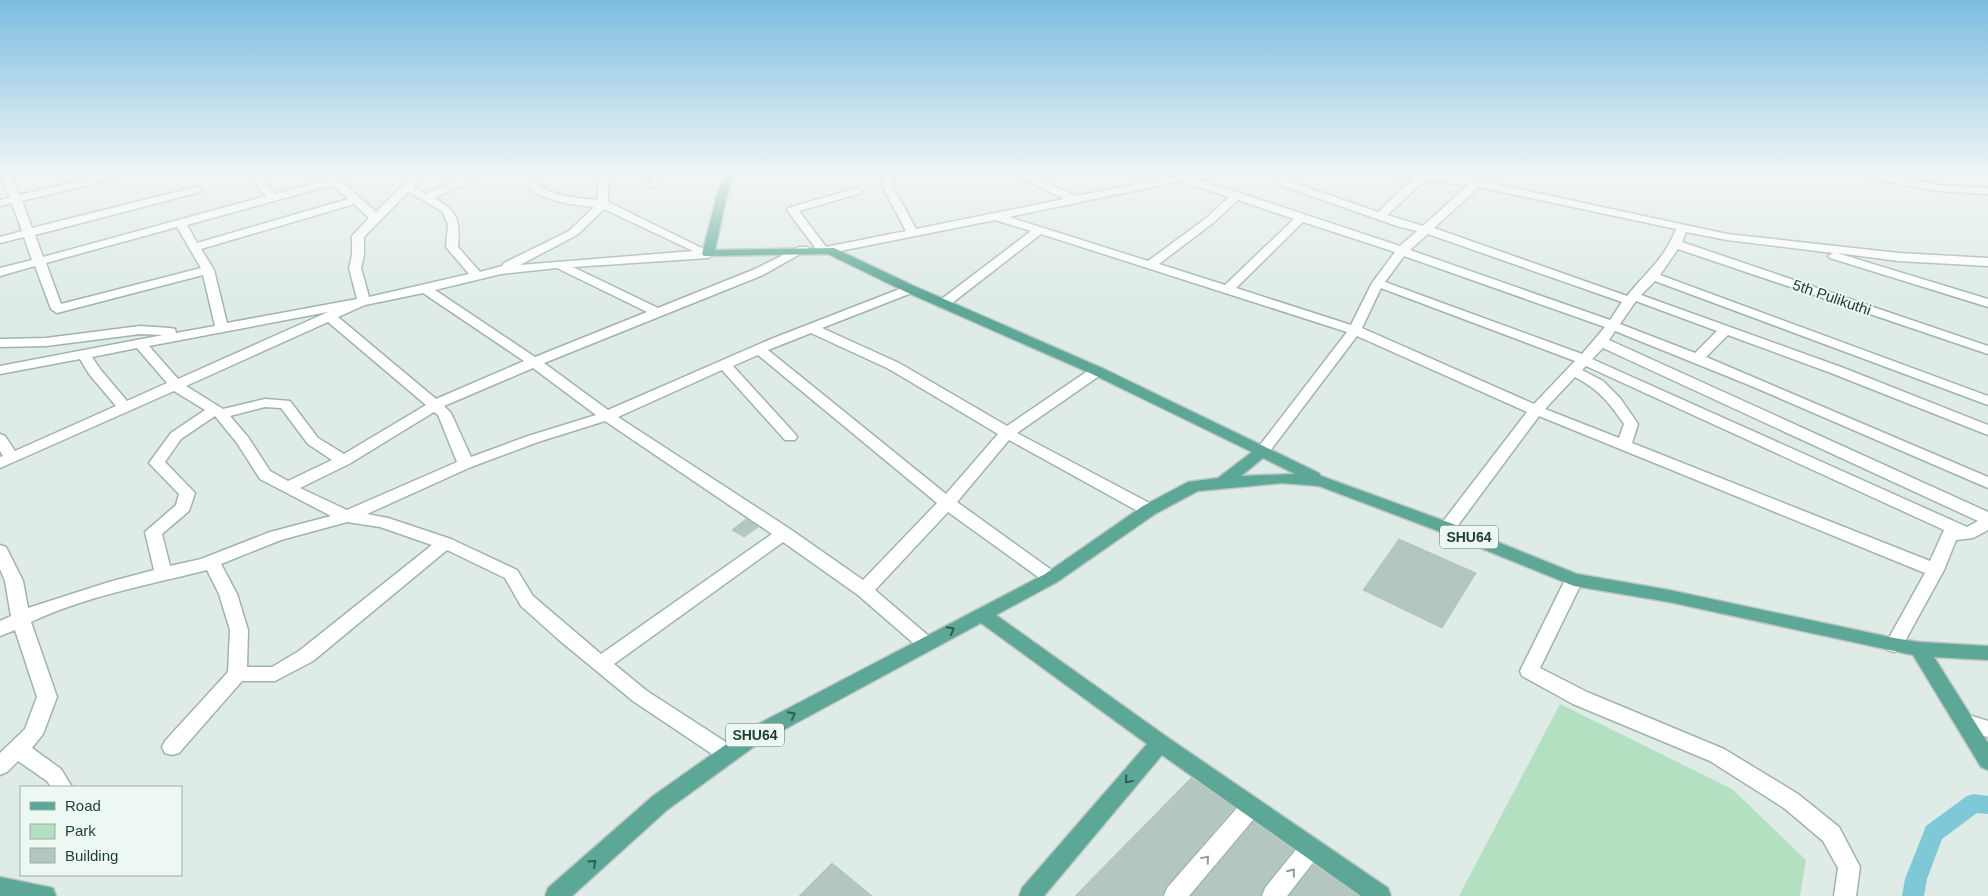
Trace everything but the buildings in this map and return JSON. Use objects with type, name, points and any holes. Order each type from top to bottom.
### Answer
[{"type":"main road","points":[[717,216],[708,254],[825,249],[943,304],[1097,371],[1321,481]]},
{"type":"main road","points":[[1222,482],[1262,452]]},
{"type":"main road","name":"SHU64","points":[[556,896],[660,803],[752,737],[925,643],[1051,578],[1149,510],[1194,486],[1282,478],[1321,481],[1447,528],[1574,580],[1669,596],[1894,645],[1919,649],[1988,653]]},
{"type":"main road","points":[[981,614],[1160,743],[1380,896]]},
{"type":"main road","points":[[1919,649],[1966,722],[1985,756]]},
{"type":"main road","points":[[1030,896],[1160,743]]},
{"type":"main road","points":[[0,888],[44,896]]},
{"type":"street","points":[[22,216],[57,309],[208,270]]},
{"type":"street","points":[[0,240],[93,216]]},
{"type":"street","points":[[0,272],[207,216]]},
{"type":"street","points":[[194,247],[301,216]]},
{"type":"street","points":[[450,216],[454,224],[452,247],[477,276]]},
{"type":"street","points":[[501,270],[573,234],[591,216]]},
{"type":"street","points":[[628,216],[708,254]]},
{"type":"street","points":[[797,216],[825,249],[1003,216]]},
{"type":"street","points":[[904,216],[913,233]]},
{"type":"street","points":[[1150,265],[1215,216]]},
{"type":"street","points":[[1295,216],[1402,251],[1613,325],[1988,483]]},
{"type":"street","points":[[1383,216],[1404,225],[1498,253],[1726,330],[1988,430]]},
{"type":"street","points":[[1262,452],[1356,330],[1378,283],[1402,251],[1442,216]]},
{"type":"street","points":[[1629,216],[1727,238],[1899,256],[1988,262]]},
{"type":"street","points":[[364,302],[355,268],[358,255],[358,236],[375,217]]},
{"type":"street","points":[[998,217],[1356,330],[1536,410],[1935,570]]},
{"type":"street","points":[[1227,290],[1301,218]]},
{"type":"street","points":[[180,223],[208,270],[222,328]]},
{"type":"street","points":[[1447,528],[1536,410],[1601,342],[1632,298],[1653,276],[1676,244],[1682,227]]},
{"type":"street","points":[[943,304],[1040,230]]},
{"type":"street","name":"5th Pulikuthi","points":[[1676,244],[1988,350]]},
{"type":"street","points":[[1798,245],[1988,303]]},
{"type":"street","points":[[287,488],[344,461],[435,405],[534,362],[759,272],[803,249]]},
{"type":"street","points":[[0,370],[364,302],[501,270],[557,264],[708,254]]},
{"type":"street","points":[[557,264],[657,312]]},
{"type":"street","points":[[1653,276],[1988,401]]},
{"type":"street","points":[[1378,283],[1584,360],[1967,534]]},
{"type":"street","points":[[425,289],[534,362],[607,416],[784,533],[864,590],[925,643]]},
{"type":"street","points":[[0,629],[44,609],[115,586],[211,562],[276,536],[347,517],[466,464],[533,438],[607,416],[811,328],[910,289]]},
{"type":"street","points":[[0,439],[6,460],[364,302]]},
{"type":"street","points":[[330,317],[444,413],[466,464]]},
{"type":"street","points":[[811,328],[894,366],[1007,433],[1149,510]]},
{"type":"street","points":[[0,342],[46,342],[140,330],[190,334]]},
{"type":"street","points":[[1697,359],[1726,330]]},
{"type":"street","points":[[1601,342],[1683,378],[1988,521]]},
{"type":"street","points":[[139,343],[176,385],[218,412],[243,440],[265,474],[287,488],[347,517],[382,522],[461,548],[511,574],[527,602],[601,664],[640,696],[728,754]]},
{"type":"street","points":[[760,350],[947,503],[1051,578]]},
{"type":"street","points":[[83,353],[94,372],[125,408]]},
{"type":"street","points":[[725,365],[790,437]]},
{"type":"street","points":[[864,590],[947,503],[1007,433],[1097,371]]},
{"type":"street","points":[[1573,371],[1598,384],[1615,401],[1631,424],[1624,446]]},
{"type":"street","points":[[163,574],[153,532],[183,507],[187,493],[157,463],[176,436],[218,412],[265,403],[285,404],[313,441],[344,461]]},
{"type":"street","points":[[1894,645],[1935,570],[1950,534],[1967,534],[1988,521]]},
{"type":"street","points":[[601,664],[784,533]]},
{"type":"street","points":[[237,674],[275,674],[306,656],[445,543]]},
{"type":"street","points":[[0,551],[14,581],[21,620],[47,697],[33,734],[0,766]]},
{"type":"street","points":[[172,747],[237,674],[239,630],[228,594],[211,562]]},
{"type":"street","points":[[1574,580],[1529,671],[1580,698],[1717,755],[1791,801],[1831,834],[1849,867],[1845,896]]},
{"type":"street","points":[[1966,722],[1988,729]]},
{"type":"street","points":[[17,749],[54,775],[61,786]]},
{"type":"street","points":[[1175,896],[1251,806]]},
{"type":"street","points":[[1273,896],[1311,848]]},
{"type":"green space","points":[[1560,704],[1732,789],[1806,860],[1800,896],[1459,896]]},
{"type":"waterway","points":[[1913,896],[1916,879],[1934,833],[1974,803],[1988,805]]}]
